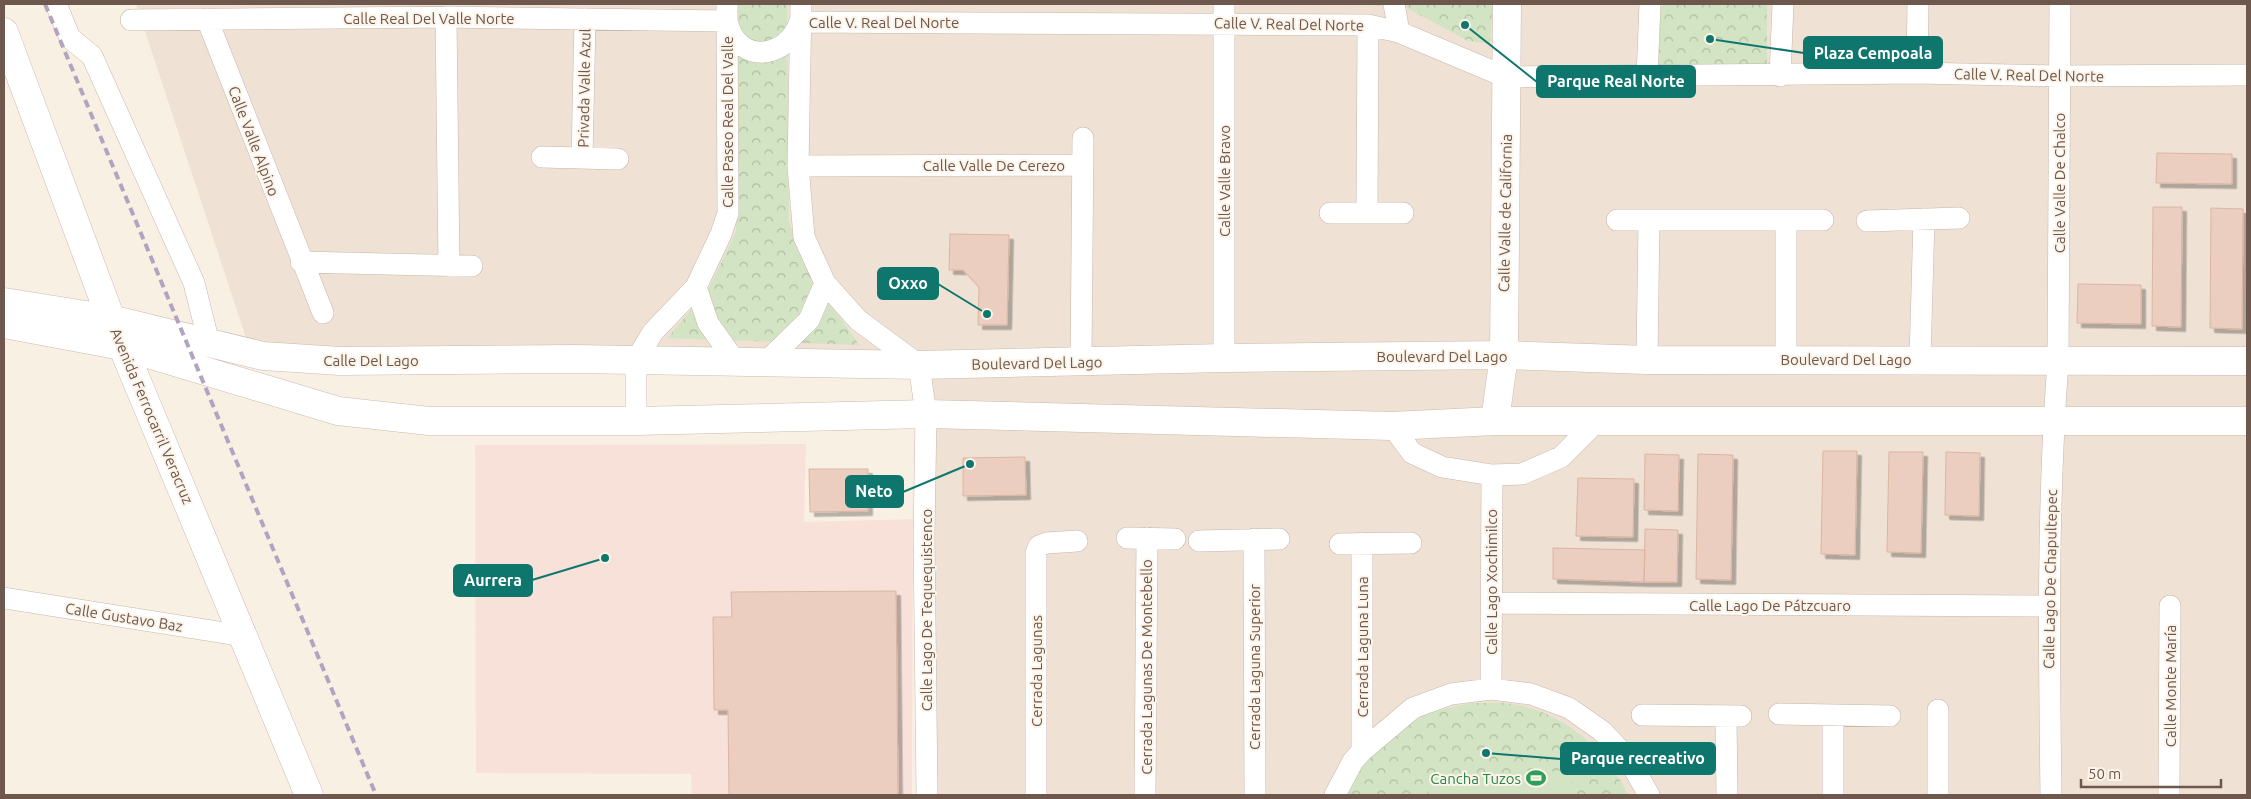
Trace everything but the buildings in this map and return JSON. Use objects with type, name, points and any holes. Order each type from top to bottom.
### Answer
[{"type":"street","points":[[56,4],[70,38],[92,56],[194,283],[209,343]]},
{"type":"street","points":[[1394,4],[1399,32]]},
{"type":"street","name":"Calle Valle de California","points":[[1495,421],[1504,355],[1507,4]]},
{"type":"street","points":[[1647,78],[1650,4]]},
{"type":"street","points":[[1780,76],[1783,4]]},
{"type":"street","points":[[1917,73],[1918,4]]},
{"type":"street","name":"Calle Valle De Chalco","points":[[2058,362],[2060,4]]},
{"type":"street","points":[[730,9],[736,40],[753,51],[774,51],[791,41],[798,10]]},
{"type":"street","name":"Calle Real Del Valle Norte","points":[[131,20],[207,19],[235,11],[585,19],[730,9]]},
{"type":"street","name":"Calle Paseo Real Del Valle","points":[[636,360],[653,332],[696,287],[721,234],[728,213],[730,9]]},
{"type":"street","points":[[798,10],[798,166],[804,237],[825,283],[858,320],[919,365]]},
{"type":"street","name":"Calle V. Real Del Norte","points":[[798,10],[1224,13],[1368,25],[1399,32],[1506,77],[1647,78],[1917,73],[2060,76],[2247,75]]},
{"type":"street","name":"Calle Valle Bravo","points":[[1224,13],[1224,358]]},
{"type":"street","points":[[446,17],[449,266]]},
{"type":"street","name":"Calle Valle Alpino","points":[[207,19],[301,262],[323,313]]},
{"type":"street","name":"Privada Valle Azul","points":[[582,158],[585,19]]},
{"type":"street","points":[[1367,211],[1368,25]]},
{"type":"street","name":"Avenida Ferrocarril Veracruz","points":[[5,38],[111,319],[309,795]]},
{"type":"street","points":[[1082,165],[1083,138]]},
{"type":"street","name":"Privada Valle Azul","points":[[542,157],[618,159]]},
{"type":"street","name":"Calle Valle De Cerezo","points":[[798,166],[1082,165],[1081,362]]},
{"type":"street","points":[[1330,213],[1367,211],[1403,213]]},
{"type":"street","points":[[1867,221],[1959,218]]},
{"type":"street","points":[[1920,359],[1924,219]]},
{"type":"street","points":[[1616,220],[1823,220]]},
{"type":"street","points":[[1786,220],[1786,358]]},
{"type":"street","points":[[1647,360],[1649,221]]},
{"type":"street","points":[[301,262],[472,266]]},
{"type":"street","points":[[766,362],[809,320],[825,283]]},
{"type":"street","points":[[696,287],[708,323],[735,361]]},
{"type":"street","name":"Calle Del Lago","points":[[4,302],[111,319],[263,356],[340,361],[636,360]]},
{"type":"street","points":[[4,324],[122,346],[338,411],[429,421],[636,421],[926,414],[1392,426],[1495,421],[2247,421]]},
{"type":"street","name":"Boulevard Del Lago","points":[[636,360],[919,365],[1224,358],[1504,355],[1647,360],[1786,358],[2058,362],[2247,361]]},
{"type":"street","points":[[259,386],[263,356]]},
{"type":"street","points":[[636,360],[636,421]]},
{"type":"street","name":"Calle Lago De Chapultepec","points":[[2051,795],[2048,606],[2053,420],[2058,362]]},
{"type":"street","name":"Calle Lago De Tequequistenco","points":[[919,365],[926,414],[924,536],[927,795]]},
{"type":"street","points":[[1392,426],[1412,453],[1442,467],[1492,475],[1522,474],[1561,457],[1596,422]]},
{"type":"street","name":"Calle Lago Xochimilco","points":[[1491,689],[1492,475]]},
{"type":"street","name":"Cerrada Lagunas De Montebello","points":[[1145,795],[1137,538],[1175,539]]},
{"type":"street","name":"Cerrada Laguna Superior","points":[[1254,539],[1254,795]]},
{"type":"street","points":[[1200,541],[1279,539]]},
{"type":"street","name":"Cerrada Lagunas","points":[[1036,795],[1036,553],[1039,546],[1047,543],[1076,541]]},
{"type":"street","name":"Cerrada Laguna Luna","points":[[1362,543],[1362,751]]},
{"type":"street","points":[[1340,544],[1411,543]]},
{"type":"street","name":"Calle Gustavo Baz","points":[[4,598],[244,636]]},
{"type":"street","name":"Calle Lago De Pátzcuaro","points":[[1492,603],[2048,606]]},
{"type":"street","name":"Calle Monte María","points":[[2169,795],[2170,606]]},
{"type":"street","points":[[1335,795],[1353,761],[1362,751],[1413,708],[1451,694],[1491,689],[1531,694],[1569,708],[1608,736],[1629,760],[1649,795]]},
{"type":"street","points":[[1938,710],[1938,795]]},
{"type":"street","points":[[1778,714],[1890,716]]},
{"type":"street","points":[[1642,715],[1734,716],[1726,795]]},
{"type":"street","points":[[1833,716],[1833,795]]},
{"type":"shaded area","points":[[136,4],[2247,4],[2247,795],[929,795],[915,359],[253,359]]},
{"type":"shaded area","points":[[806,444],[804,522],[913,519],[912,795],[692,795],[691,774],[476,773],[475,445]]},
{"type":"green space","points":[[736,4],[787,4],[789,222],[807,269],[859,345],[667,338],[707,292],[736,232]]},
{"type":"green space","points":[[1359,4],[1493,4],[1490,44],[1468,41],[1407,8]]},
{"type":"green space","points":[[1660,4],[1767,4],[1767,72],[1653,74]]},
{"type":"green space","points":[[1470,703],[1512,704],[1531,708],[1566,724],[1581,735],[1608,762],[1628,795],[1344,795],[1361,765],[1391,734],[1428,713]]},
{"type":"green space","name":"Cancha Tuzos","points":[[1571,769],[1574,795],[1429,795],[1428,788]]},
{"type":"railway","points":[[45,4],[376,795]]},
{"type":"place","name":"Parque Real Norte","points":[[1465,25]]},
{"type":"place","name":"Plaza Cempoala","points":[[1710,39]]},
{"type":"place","name":"Oxxo","points":[[987,314]]},
{"type":"place","name":"Neto","points":[[970,464]]},
{"type":"place","name":"Aurrera","points":[[605,558]]},
{"type":"place","name":"Parque recreativo","points":[[1486,753]]},
{"type":"place","name":"Cancha Tuzos","points":[[1536,778]]}]
